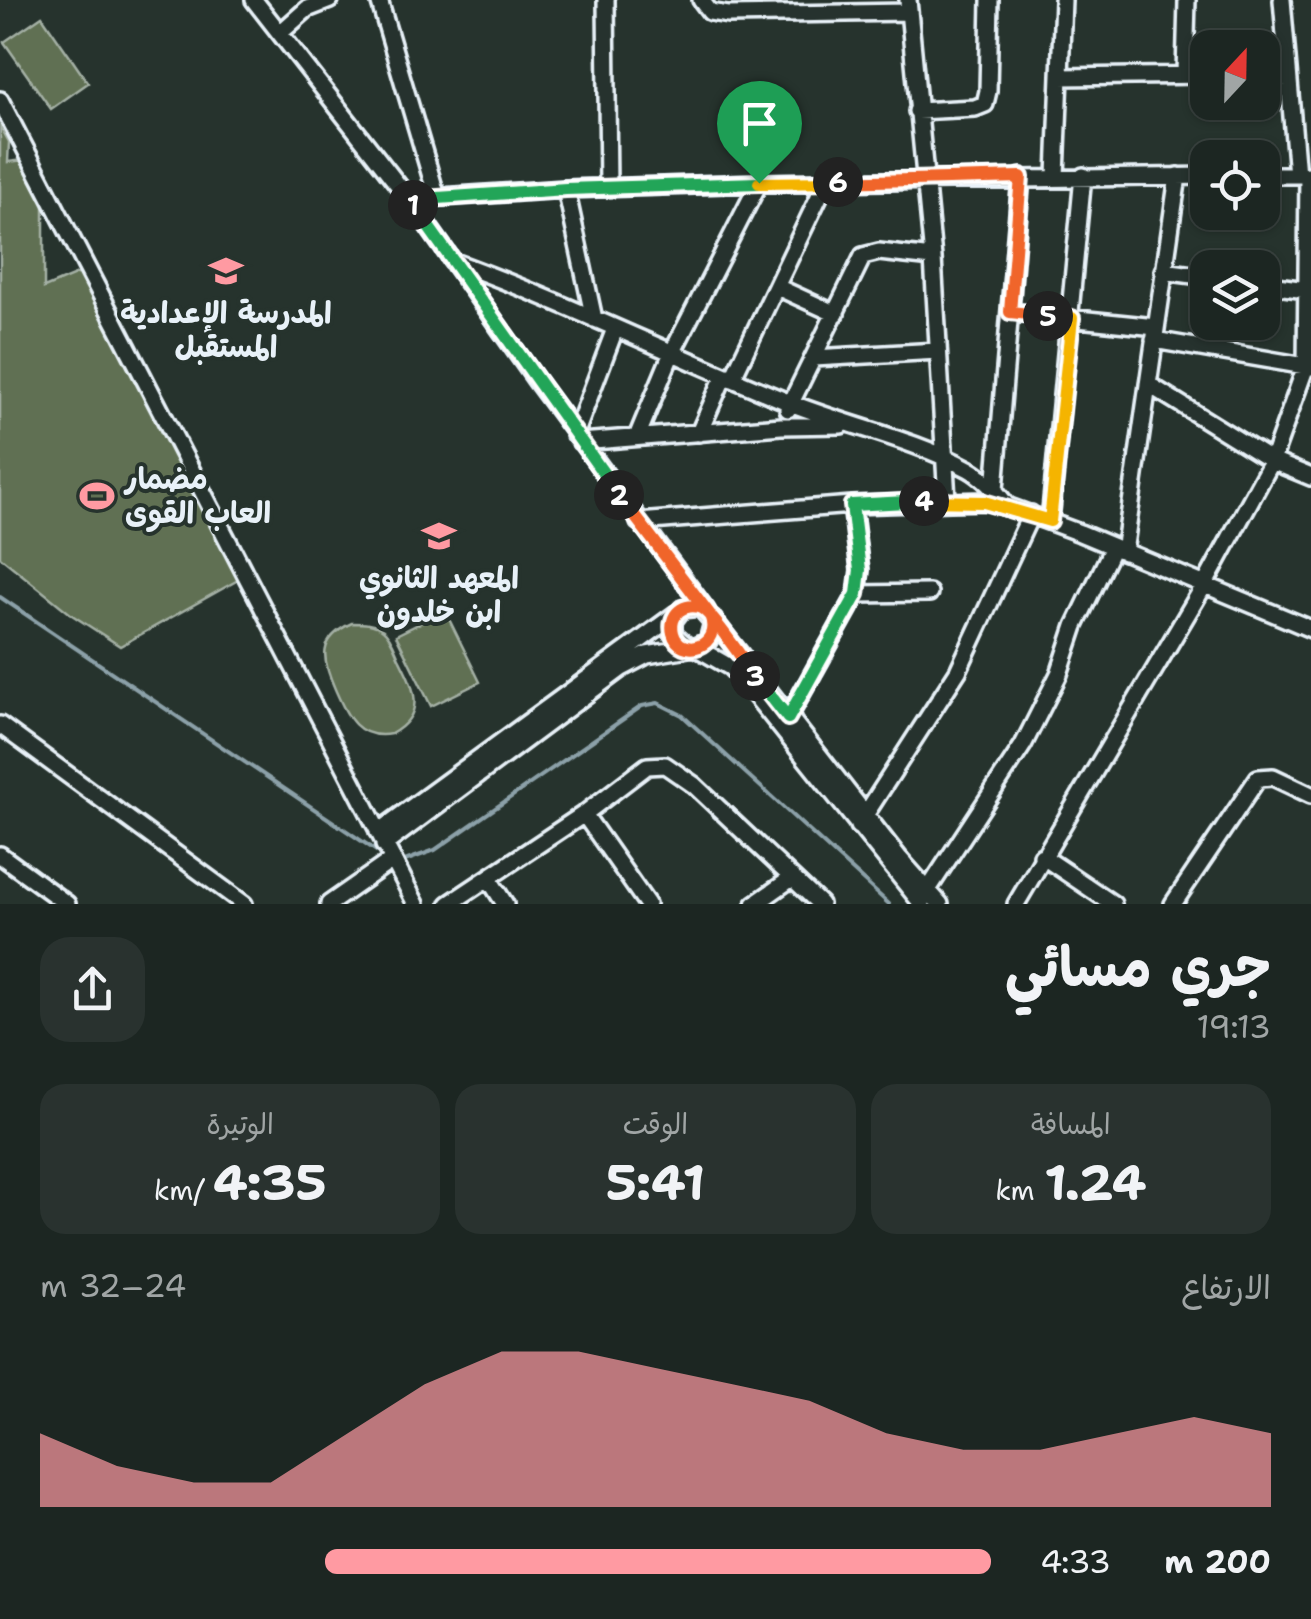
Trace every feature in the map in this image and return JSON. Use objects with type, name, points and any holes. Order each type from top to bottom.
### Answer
[{"type":"street","points":[[254,0],[409,200],[638,522],[862,821]]},
{"type":"street","points":[[280,33],[306,10],[330,0]]},
{"type":"street","points":[[379,0],[436,197]]},
{"type":"street","points":[[606,0],[608,188]]},
{"type":"street","points":[[701,0],[710,12],[728,15],[908,6],[933,258],[947,500]]},
{"type":"street","points":[[917,111],[985,104],[990,0]]},
{"type":"street","points":[[1056,176],[1063,0]]},
{"type":"street","points":[[1185,74],[1187,0]]},
{"type":"street","points":[[1016,904],[1272,461],[1309,366],[1305,175],[1288,78],[1282,0]]},
{"type":"street","points":[[1060,78],[1190,74]]},
{"type":"street","points":[[1280,78],[1288,78]]},
{"type":"street","points":[[0,100],[416,904]]},
{"type":"street","points":[[1050,521],[1072,318],[1082,176]]},
{"type":"street","points":[[671,565],[680,592],[673,634],[730,666],[928,901],[1022,745],[1059,674],[1075,626],[1119,550],[1178,176]]},
{"type":"street","points":[[409,200],[566,189],[759,183],[1190,176]]},
{"type":"street","points":[[994,490],[1021,177]]},
{"type":"street","points":[[699,433],[777,288],[826,182]]},
{"type":"street","points":[[637,438],[671,355],[759,183]]},
{"type":"street","points":[[566,189],[594,319]]},
{"type":"street","points":[[781,426],[858,262],[866,254],[878,252],[933,258]]},
{"type":"street","points":[[450,260],[790,403],[946,458],[981,477],[1007,506]]},
{"type":"street","points":[[1163,270],[1190,274]]},
{"type":"street","points":[[1280,286],[1306,290]]},
{"type":"street","points":[[777,288],[836,314]]},
{"type":"street","points":[[1010,312],[1072,318],[1309,366]]},
{"type":"street","points":[[578,439],[615,329]]},
{"type":"street","points":[[814,358],[938,351]]},
{"type":"street","points":[[1148,384],[1272,461],[1311,478]]},
{"type":"street","points":[[578,439],[850,425]]},
{"type":"street","points":[[638,522],[947,500],[1007,506],[1311,628]]},
{"type":"street","points":[[788,718],[857,594],[860,570],[852,505]]},
{"type":"street","points":[[862,821],[958,671],[1031,514]]},
{"type":"street","points":[[857,594],[929,593]]},
{"type":"street","points":[[381,838],[677,614],[694,606],[708,613]]},
{"type":"street","points":[[381,838],[622,668],[647,656],[692,647],[712,636],[708,613]]},
{"type":"street","points":[[0,725],[244,904]]},
{"type":"street","points":[[449,904],[584,814],[638,771],[654,764],[665,765],[694,784],[820,904]]},
{"type":"street","points":[[1172,904],[1258,778],[1273,777],[1311,795]]},
{"type":"street","points":[[584,814],[647,904]]},
{"type":"street","points":[[0,856],[67,904]]},
{"type":"street","points":[[1042,856],[1113,904]]},
{"type":"street","points":[[328,904],[392,860]]},
{"type":"street","points":[[755,904],[792,878]]},
{"type":"street","points":[[489,879],[505,904]]},
{"type":"green space","points":[[42,16],[88,83],[51,109],[4,42]]},
{"type":"green space","points":[[0,126],[9,142],[8,162],[24,160],[44,197],[44,288],[82,272],[238,580],[120,646],[72,615],[0,557]]},
{"type":"green space","points":[[445,611],[480,682],[431,706],[396,635]]},
{"type":"green space","points":[[352,623],[372,625],[386,633],[413,690],[414,709],[410,717],[391,734],[370,733],[355,724],[331,678],[325,659],[328,643]]},
{"type":"waterway","points":[[0,597],[378,852]]},
{"type":"waterway","points":[[402,862],[435,850],[642,706],[658,703],[682,715],[889,904]]},
{"type":"place","name":"المدرسة الإعدادية المستقبل","points":[[226,271]]},
{"type":"place","name":"مضمار العاب القوى","points":[[97,496]]},
{"type":"place","name":"المعهد الثانوي ابن خلدون","points":[[439,536]]},
{"type":"route","points":[[759,183],[566,189],[409,200],[710,615],[714,629],[708,642],[692,648],[676,640],[672,627],[678,612],[688,606],[706,610],[710,615],[730,644],[788,718],[857,594],[860,570],[852,505],[984,502],[1050,521],[1072,318],[1010,312],[1021,177],[759,183]]}]
